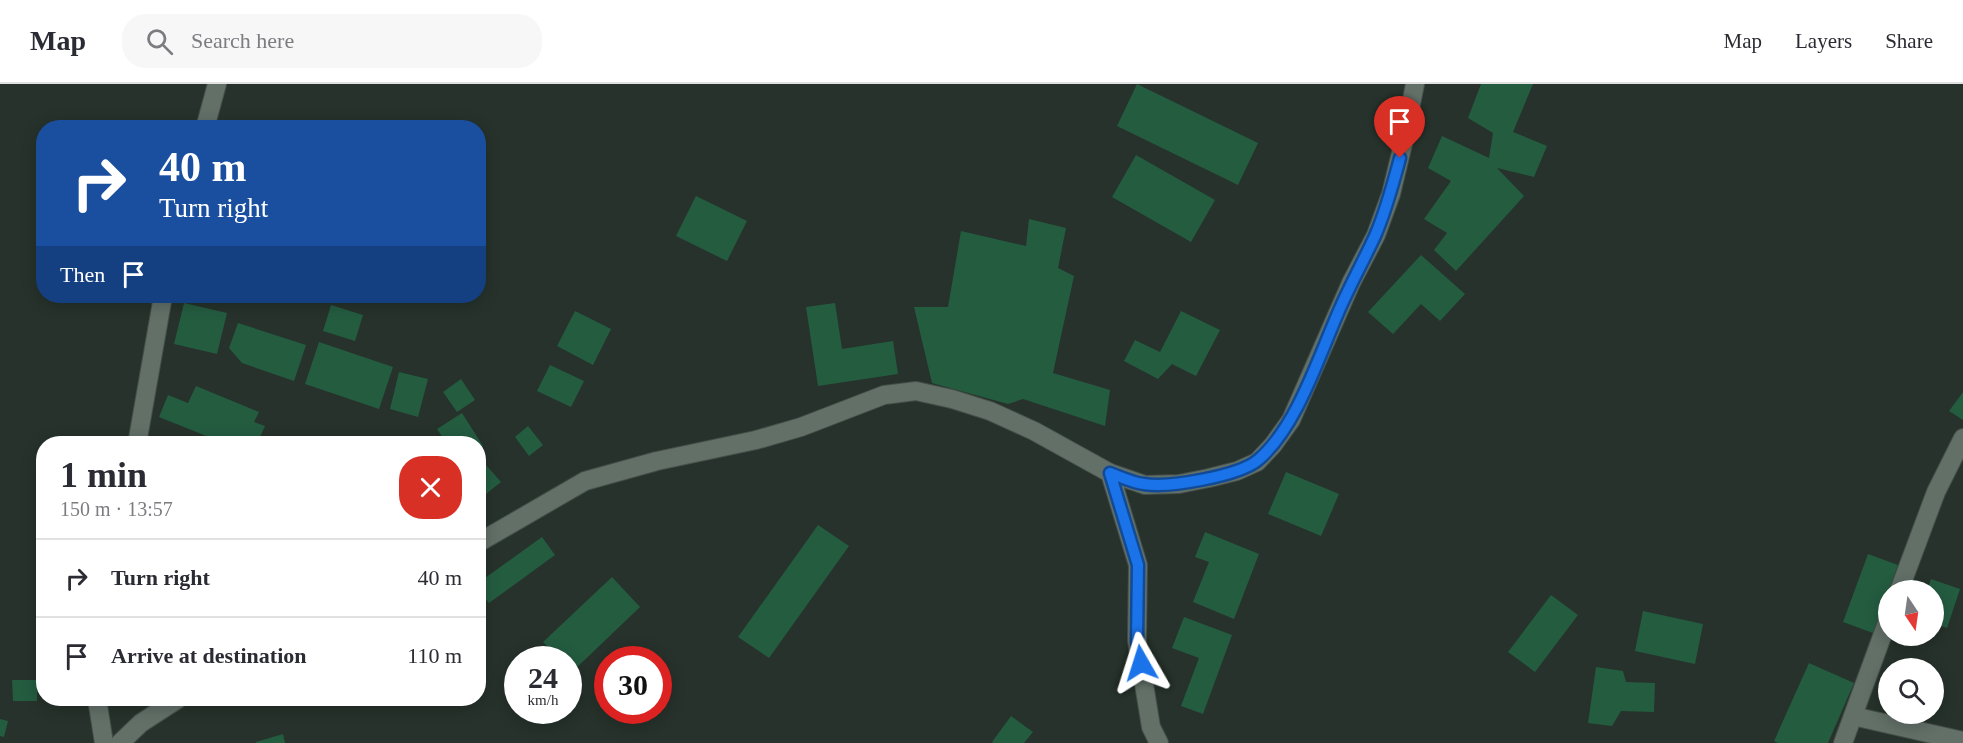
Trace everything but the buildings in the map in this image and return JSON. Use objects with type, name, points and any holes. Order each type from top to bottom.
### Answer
[{"type":"street","points":[[207,120],[217,84]]},
{"type":"street","points":[[486,538],[585,481],[657,461],[756,440],[801,427],[884,395],[916,391],[990,411],[1034,431],[1110,473],[1145,484],[1179,484],[1237,471],[1257,462],[1274,445],[1291,420],[1351,283],[1376,235],[1391,194],[1415,84]]},
{"type":"street","points":[[138,436],[163,303]]},
{"type":"street","points":[[1903,580],[1936,492],[1963,438]]},
{"type":"street","points":[[1110,473],[1138,565],[1137,641],[1151,727],[1159,743]]},
{"type":"street","points":[[1843,743],[1879,646]]},
{"type":"street","points":[[98,706],[104,743]]},
{"type":"street","points":[[120,743],[141,723],[167,706]]},
{"type":"street","points":[[1853,716],[1963,741]]},
{"type":"route","points":[[1141,663],[1137,641],[1138,565],[1110,473],[1145,484],[1179,484],[1237,471],[1257,462],[1274,445],[1291,420],[1351,283],[1376,235],[1391,194],[1400,158]]}]
